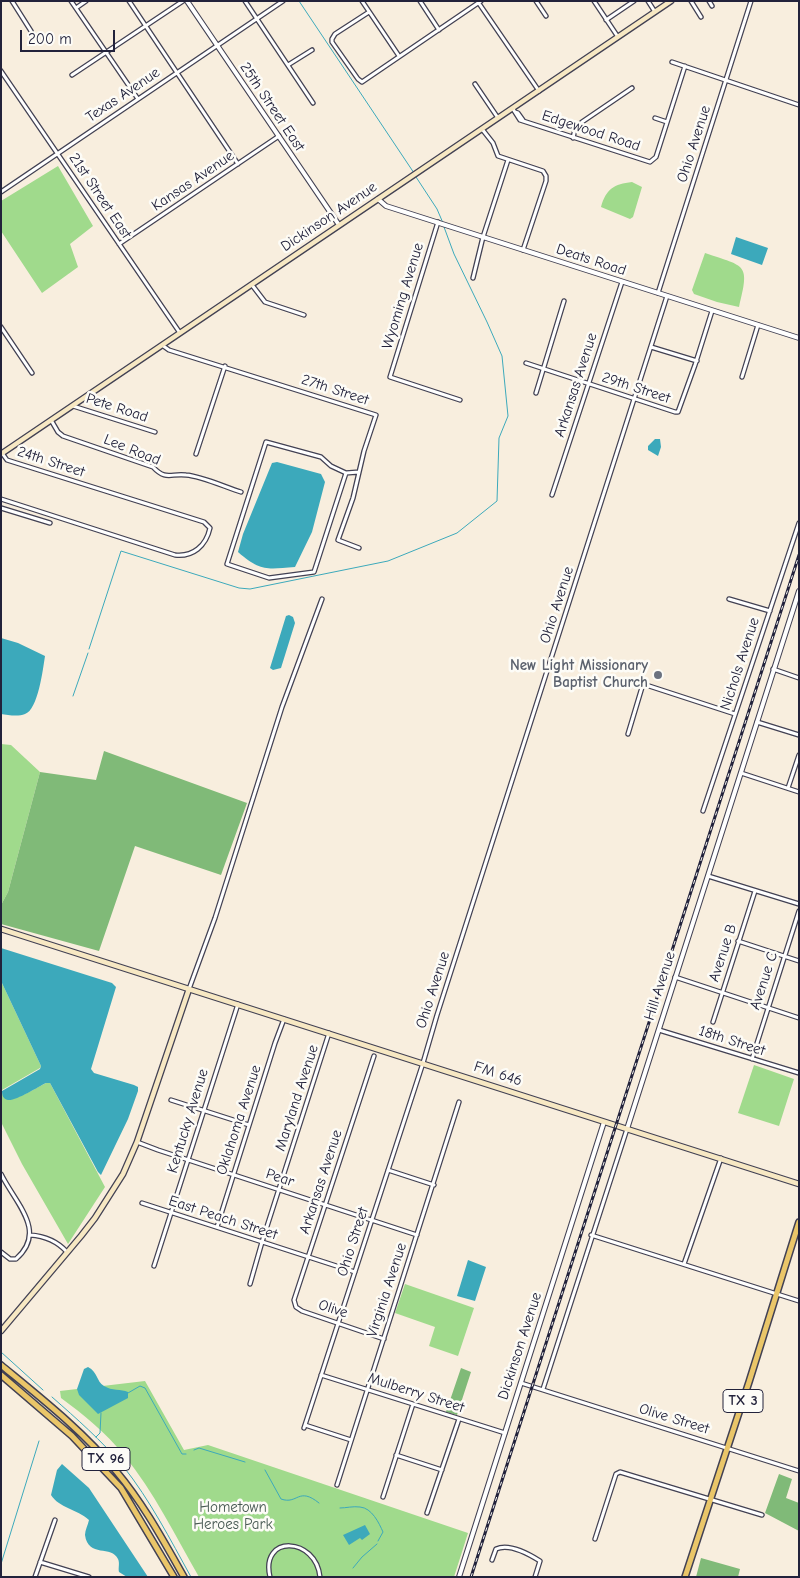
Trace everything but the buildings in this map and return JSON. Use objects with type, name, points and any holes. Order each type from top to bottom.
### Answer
[{"type":"main road","name":"Dickinson Avenue","points":[[2,454],[339,225],[482,129],[514,110],[672,1]]},
{"type":"main road","name":"FM 646","points":[[1,929],[799,1184]]},
{"type":"main road","points":[[1,1330],[90,1224],[123,1174],[137,1142],[189,989]]},
{"type":"main road","name":"TX 3","points":[[685,1577],[799,1222]]},
{"type":"main road","points":[[1,1361],[15,1377]]},
{"type":"main road","name":"TX 96","points":[[1,1365],[85,1438],[117,1472],[148,1515],[184,1577]]},
{"type":"main road","name":"TX 96","points":[[1,1375],[72,1436],[121,1488],[174,1577]]},
{"type":"street","points":[[12,1],[31,31]]},
{"type":"street","points":[[71,1],[138,99]]},
{"type":"street","points":[[76,8],[86,1]]},
{"type":"street","points":[[129,1],[238,164]]},
{"type":"street","points":[[72,75],[185,1]]},
{"type":"street","name":"25th Street East","points":[[185,1],[339,225]]},
{"type":"street","points":[[245,1],[313,103]]},
{"type":"street","name":"Texas Avenue","points":[[1,192],[283,1]]},
{"type":"street","points":[[362,1],[399,56]]},
{"type":"street","points":[[420,1],[439,30]]},
{"type":"street","points":[[536,1],[546,16]]},
{"type":"street","points":[[594,1],[618,37]]},
{"type":"street","points":[[606,20],[634,1]]},
{"type":"street","points":[[648,1],[655,12]]},
{"type":"street","points":[[691,1],[701,17]]},
{"type":"street","points":[[709,1],[712,6]]},
{"type":"street","name":"Ohio Avenue","points":[[423,1064],[434,1023],[667,296],[658,293],[751,1]]},
{"type":"street","points":[[369,12],[332,39],[332,42],[362,82],[479,2],[539,91]]},
{"type":"street","points":[[288,65],[312,50]]},
{"type":"street","points":[[672,62],[799,105]]},
{"type":"street","points":[[655,118],[667,122],[685,66]]},
{"type":"street","name":"21st Street East","points":[[1,71],[180,333]]},
{"type":"street","points":[[475,84],[499,118]]},
{"type":"street","points":[[573,138],[576,129],[582,122],[632,88]]},
{"type":"street","name":"Edgewood Road","points":[[514,110],[520,120],[648,162],[652,161],[656,156],[667,122]]},
{"type":"street","points":[[482,129],[493,143],[498,156],[543,172],[546,176],[535,217],[523,250]]},
{"type":"street","name":"Kansas Avenue","points":[[119,244],[279,136]]},
{"type":"street","points":[[473,278],[483,237],[508,160]]},
{"type":"street","name":"Deats Road","points":[[378,199],[386,206],[799,338]]},
{"type":"street","name":"Wyoming Avenue","points":[[438,222],[390,377],[460,400]]},
{"type":"street","name":"Arkansas Avenue","points":[[552,495],[622,282]]},
{"type":"street","points":[[252,284],[265,302],[304,315]]},
{"type":"street","points":[[536,393],[564,301]]},
{"type":"street","points":[[651,347],[696,361],[712,310]]},
{"type":"street","points":[[742,377],[758,325]]},
{"type":"street","points":[[1,327],[32,373]]},
{"type":"street","name":"27th Street","points":[[162,345],[170,350],[376,415],[353,498],[338,540],[359,548]]},
{"type":"street","name":"29th Street","points":[[526,363],[678,412],[696,361]]},
{"type":"street","points":[[196,454],[225,366]]},
{"type":"street","name":"Pete Road","points":[[73,406],[155,432]]},
{"type":"street","name":"Lee Road","points":[[51,420],[58,432],[63,436],[153,467],[160,473],[171,476],[185,474],[241,492]]},
{"type":"street","points":[[346,473],[314,572],[269,578],[228,564],[266,442],[322,457],[331,466],[346,473],[359,472]]},
{"type":"street","name":"24th Street","points":[[1,499],[175,555],[183,556],[195,552],[204,544],[210,528],[204,522],[7,460],[2,454]]},
{"type":"street","points":[[1,508],[50,523]]},
{"type":"street","name":"Nichols Avenue","points":[[703,811],[799,523]]},
{"type":"street","name":"Hill Avenue","points":[[543,1389],[799,591]]},
{"type":"street","points":[[189,989],[215,918],[282,707],[322,599]]},
{"type":"street","points":[[729,599],[770,611]]},
{"type":"street","points":[[773,669],[799,678]]},
{"type":"street","points":[[628,734],[643,684],[736,714]]},
{"type":"street","points":[[757,722],[799,735]]},
{"type":"street","points":[[788,788],[799,755]]},
{"type":"street","points":[[740,773],[799,792]]},
{"type":"street","points":[[708,876],[799,904]]},
{"type":"street","name":"Avenue B","points":[[713,1022],[755,891]]},
{"type":"street","name":"Avenue C","points":[[752,1059],[799,911]]},
{"type":"street","points":[[738,941],[799,961]]},
{"type":"street","points":[[675,978],[799,1018]]},
{"type":"street","name":"Kentucky Avenue","points":[[154,1266],[238,1004]]},
{"type":"street","name":"Oklahoma Avenue","points":[[217,1228],[284,1019]]},
{"type":"street","name":"18th Street","points":[[658,1030],[798,1073]]},
{"type":"street","name":"Maryland Avenue","points":[[250,1284],[329,1033]]},
{"type":"street","points":[[705,1044],[707,1039]]},
{"type":"street","name":"Arkansas Avenue","points":[[302,1311],[296,1307],[294,1300],[374,1056]]},
{"type":"street","name":"Ohio Street","points":[[351,1440],[304,1426],[423,1064]]},
{"type":"street","points":[[798,1073],[799,1068]]},
{"type":"street","points":[[171,1100],[249,1125]]},
{"type":"street","name":"Virginia Avenue","points":[[337,1485],[460,1102]]},
{"type":"street","name":"Dickinson Avenue","points":[[459,1577],[604,1122]]},
{"type":"street","name":"Pear","points":[[137,1142],[417,1235]]},
{"type":"street","points":[[684,1264],[720,1158]]},
{"type":"street","points":[[388,1170],[434,1185]]},
{"type":"street","points":[[1,1174],[3,1182],[30,1227],[28,1245],[16,1259],[10,1259],[1,1252]]},
{"type":"street","name":"East Peach Street","points":[[142,1203],[355,1272]]},
{"type":"street","points":[[30,1235],[47,1238],[68,1252]]},
{"type":"street","points":[[591,1235],[776,1295],[797,1300]]},
{"type":"street","name":"Olive","points":[[302,1311],[384,1339]]},
{"type":"street","name":"Mulberry Street","points":[[321,1375],[505,1433]]},
{"type":"street","name":"Olive Street","points":[[522,1383],[799,1471]]},
{"type":"street","points":[[383,1497],[413,1404]]},
{"type":"street","points":[[427,1513],[459,1419]]},
{"type":"street","points":[[396,1455],[442,1470]]},
{"type":"street","points":[[595,1539],[616,1474],[619,1472],[628,1473],[762,1515]]},
{"type":"street","points":[[35,1577],[55,1520]]},
{"type":"street","points":[[270,1577],[269,1564],[272,1554],[287,1545],[298,1546],[310,1555],[318,1566],[320,1577]]},
{"type":"street","points":[[492,1560],[496,1549],[502,1546],[526,1553],[540,1561],[535,1577]]},
{"type":"street","points":[[40,1562],[89,1577]]},
{"type":"green space","points":[[58,166],[93,226],[70,244],[78,267],[42,293],[1,231],[1,201]]},
{"type":"green space","points":[[632,182],[642,187],[633,217],[630,219],[601,207],[605,196],[612,188],[620,184]]},
{"type":"green space","points":[[705,253],[729,261],[741,269],[744,274],[744,282],[739,307],[694,294],[692,290]]},
{"type":"green space","points":[[1,744],[11,745],[40,772],[8,892],[1,905]]},
{"type":"green space","points":[[104,751],[247,803],[221,875],[135,846],[99,951],[1,924],[1,905],[8,892],[40,772],[96,780]]},
{"type":"green space","points":[[1,981],[41,1066],[2,1090],[4,1096],[14,1098],[46,1083],[50,1083],[105,1187],[68,1244],[22,1164],[1,1122]]},
{"type":"green space","points":[[754,1065],[794,1079],[779,1126],[738,1113]]},
{"type":"green space","points":[[405,1284],[474,1308],[458,1356],[429,1346],[435,1327],[395,1313]]},
{"type":"green space","points":[[461,1368],[471,1372],[457,1415],[446,1412]]},
{"type":"green space","name":"Hometown Heroes Park","points":[[145,1381],[184,1450],[208,1445],[468,1533],[454,1577],[199,1577],[155,1499],[135,1469],[110,1439],[61,1398],[60,1391]]},
{"type":"green space","points":[[779,1474],[792,1479],[786,1498],[799,1503],[799,1531],[765,1513]]},
{"type":"green space","points":[[701,1558],[740,1569],[738,1577],[696,1577]]},
{"type":"water","points":[[736,237],[768,248],[762,265],[731,254]]},
{"type":"water","points":[[655,439],[660,439],[661,447],[658,456],[648,450],[648,446]]},
{"type":"water","points":[[277,462],[321,474],[325,482],[312,532],[295,567],[265,568],[253,563],[238,552],[243,534],[272,463]]},
{"type":"water","points":[[286,616],[293,617],[295,623],[281,668],[273,670],[270,668]]},
{"type":"water","points":[[1,638],[18,643],[45,656],[37,697],[30,711],[22,715],[1,714]]},
{"type":"water","points":[[1,948],[112,983],[116,987],[91,1069],[94,1073],[134,1085],[138,1087],[138,1091],[128,1119],[101,1175],[50,1083],[46,1083],[12,1100],[3,1097],[2,1091],[40,1069],[41,1066],[1,981]]},
{"type":"water","points":[[468,1260],[486,1267],[475,1301],[457,1296]]},
{"type":"water","points":[[88,1367],[94,1371],[104,1386],[128,1392],[128,1398],[98,1414],[79,1395],[77,1389],[84,1369]]},
{"type":"water","points":[[62,1464],[89,1488],[148,1577],[127,1577],[119,1572],[119,1561],[115,1555],[95,1549],[87,1542],[85,1533],[89,1520],[54,1499],[51,1495],[57,1470]]},
{"type":"water","points":[[365,1525],[370,1534],[362,1540],[360,1538],[349,1545],[343,1535]]},
{"type":"waterway","points":[[299,1],[414,173]]},
{"type":"waterway","points":[[416,177],[437,209],[443,223]]},
{"type":"waterway","points":[[89,649],[121,551],[239,588],[250,589],[388,561],[457,533],[497,501],[499,438],[508,416],[502,356],[454,254],[444,227]]},
{"type":"waterway","points":[[73,696],[88,653]]},
{"type":"waterway","points":[[1,1352],[43,1390]]},
{"type":"waterway","points":[[128,1393],[140,1386],[145,1388],[182,1454],[186,1454]]},
{"type":"waterway","points":[[52,1397],[115,1456],[123,1466],[151,1506],[191,1577]]},
{"type":"waterway","points":[[96,1437],[100,1433],[101,1413]]},
{"type":"waterway","points":[[1,1564],[39,1441]]},
{"type":"waterway","points":[[194,1450],[199,1448],[245,1462]]},
{"type":"waterway","points":[[265,1470],[281,1499],[291,1500],[307,1496],[319,1503]]},
{"type":"waterway","points":[[340,1508],[360,1507],[368,1510],[377,1520],[383,1532],[378,1541]]},
{"type":"waterway","points":[[353,1568],[377,1544]]},
{"type":"railway","points":[[471,1577],[799,555]]},
{"type":"place","name":"New Light Missionary Baptist Church","points":[[658,675]]}]
